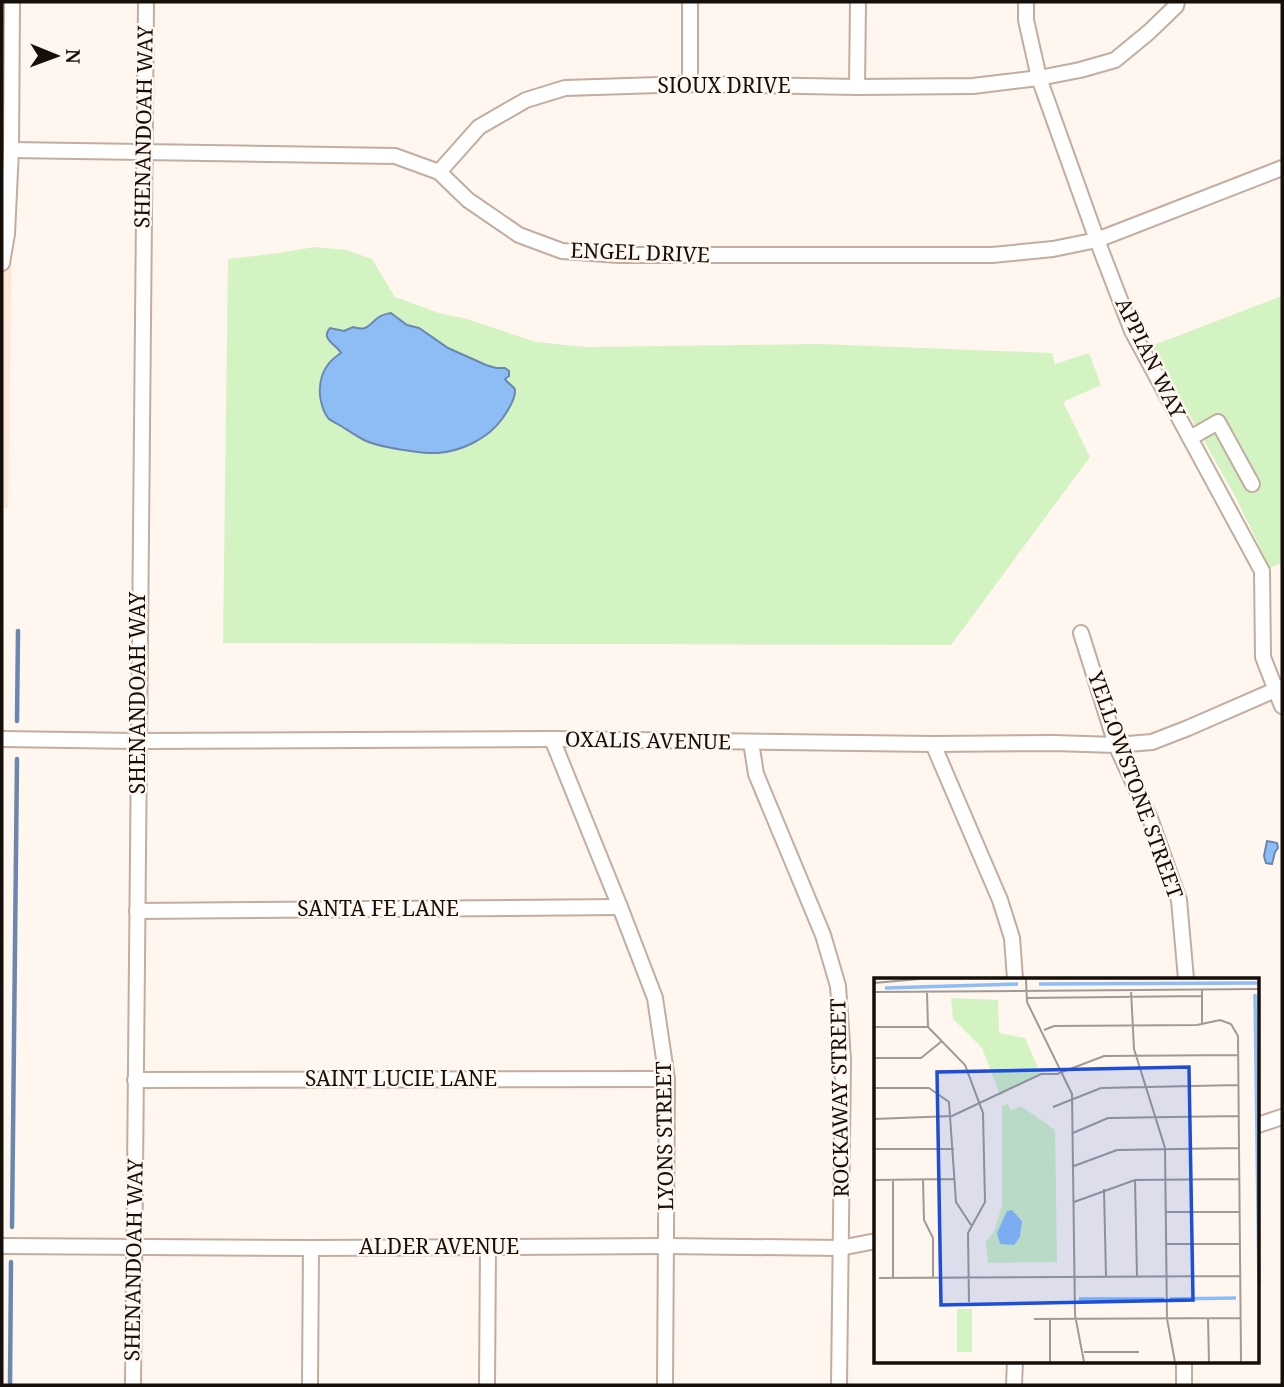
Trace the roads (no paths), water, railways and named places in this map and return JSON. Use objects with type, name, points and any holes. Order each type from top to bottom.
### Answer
[{"type":"street","points":[[2,263],[7,234],[11,150],[7,63],[12,2]]},
{"type":"street","name":"SHENANDOAH WAY","points":[[133,1385],[146,2]]},
{"type":"street","points":[[690,2],[690,84]]},
{"type":"street","points":[[856,87],[858,2]]},
{"type":"street","name":"APPIAN WAY","points":[[1026,2],[1026,20],[1039,78],[1132,331],[1262,571],[1263,657],[1279,688],[1282,706]]},
{"type":"street","name":"SIOUX DRIVE","points":[[439,172],[479,127],[526,100],[565,88],[690,84],[973,86],[1039,78],[1115,60],[1149,32],[1178,2]]},
{"type":"street","name":"ENGEL DRIVE","points":[[11,150],[395,156],[439,172],[468,200],[519,235],[562,251],[632,255],[992,255],[1053,249],[1097,240],[1282,168]]},
{"type":"street","points":[[1190,438],[1218,422],[1252,484]]},
{"type":"street","name":"YELLOWSTONE STREET","points":[[1081,633],[1115,745],[1151,821],[1179,900],[1186,978]]},
{"type":"street","name":"OXALIS AVENUE","points":[[2,739],[552,739],[1115,745],[1152,742],[1279,688]]},
{"type":"street","name":"LYONS STREET","points":[[552,739],[655,998],[667,1079],[665,1385]]},
{"type":"street","name":"ROCKAWAY STREET","points":[[751,743],[756,774],[823,935],[838,986],[843,1059],[839,1385]]},
{"type":"street","points":[[933,744],[1000,900],[1012,938],[1014,978]]},
{"type":"street","name":"SANTA FE LANE","points":[[137,911],[620,907]]},
{"type":"street","name":"SAINT LUCIE LANE","points":[[135,1080],[667,1079]]},
{"type":"street","points":[[1260,1124],[1282,1117]]},
{"type":"street","name":"ALDER AVENUE","points":[[2,1246],[840,1248],[874,1241]]},
{"type":"street","points":[[487,1385],[488,1246]]},
{"type":"street","points":[[310,1385],[311,1248]]},
{"type":"street","points":[[1014,1385],[1015,1362]]},
{"type":"street","points":[[1184,1362],[1184,1385]]},
{"type":"water","points":[[391,313],[448,348],[486,365],[509,371],[509,376],[505,379],[515,394],[511,405],[496,426],[473,443],[438,453],[371,443],[328,418],[321,399],[322,376],[332,359],[341,353],[328,338],[327,332],[330,328],[344,331],[353,327],[365,328],[380,316]]},
{"type":"water","points":[[1267,841],[1277,843],[1278,848],[1272,864],[1266,863],[1264,856]]},
{"type":"waterway","points":[[17,721],[18,631]]},
{"type":"waterway","points":[[12,1227],[17,759]]},
{"type":"waterway","points":[[10,1385],[11,1262]]}]
